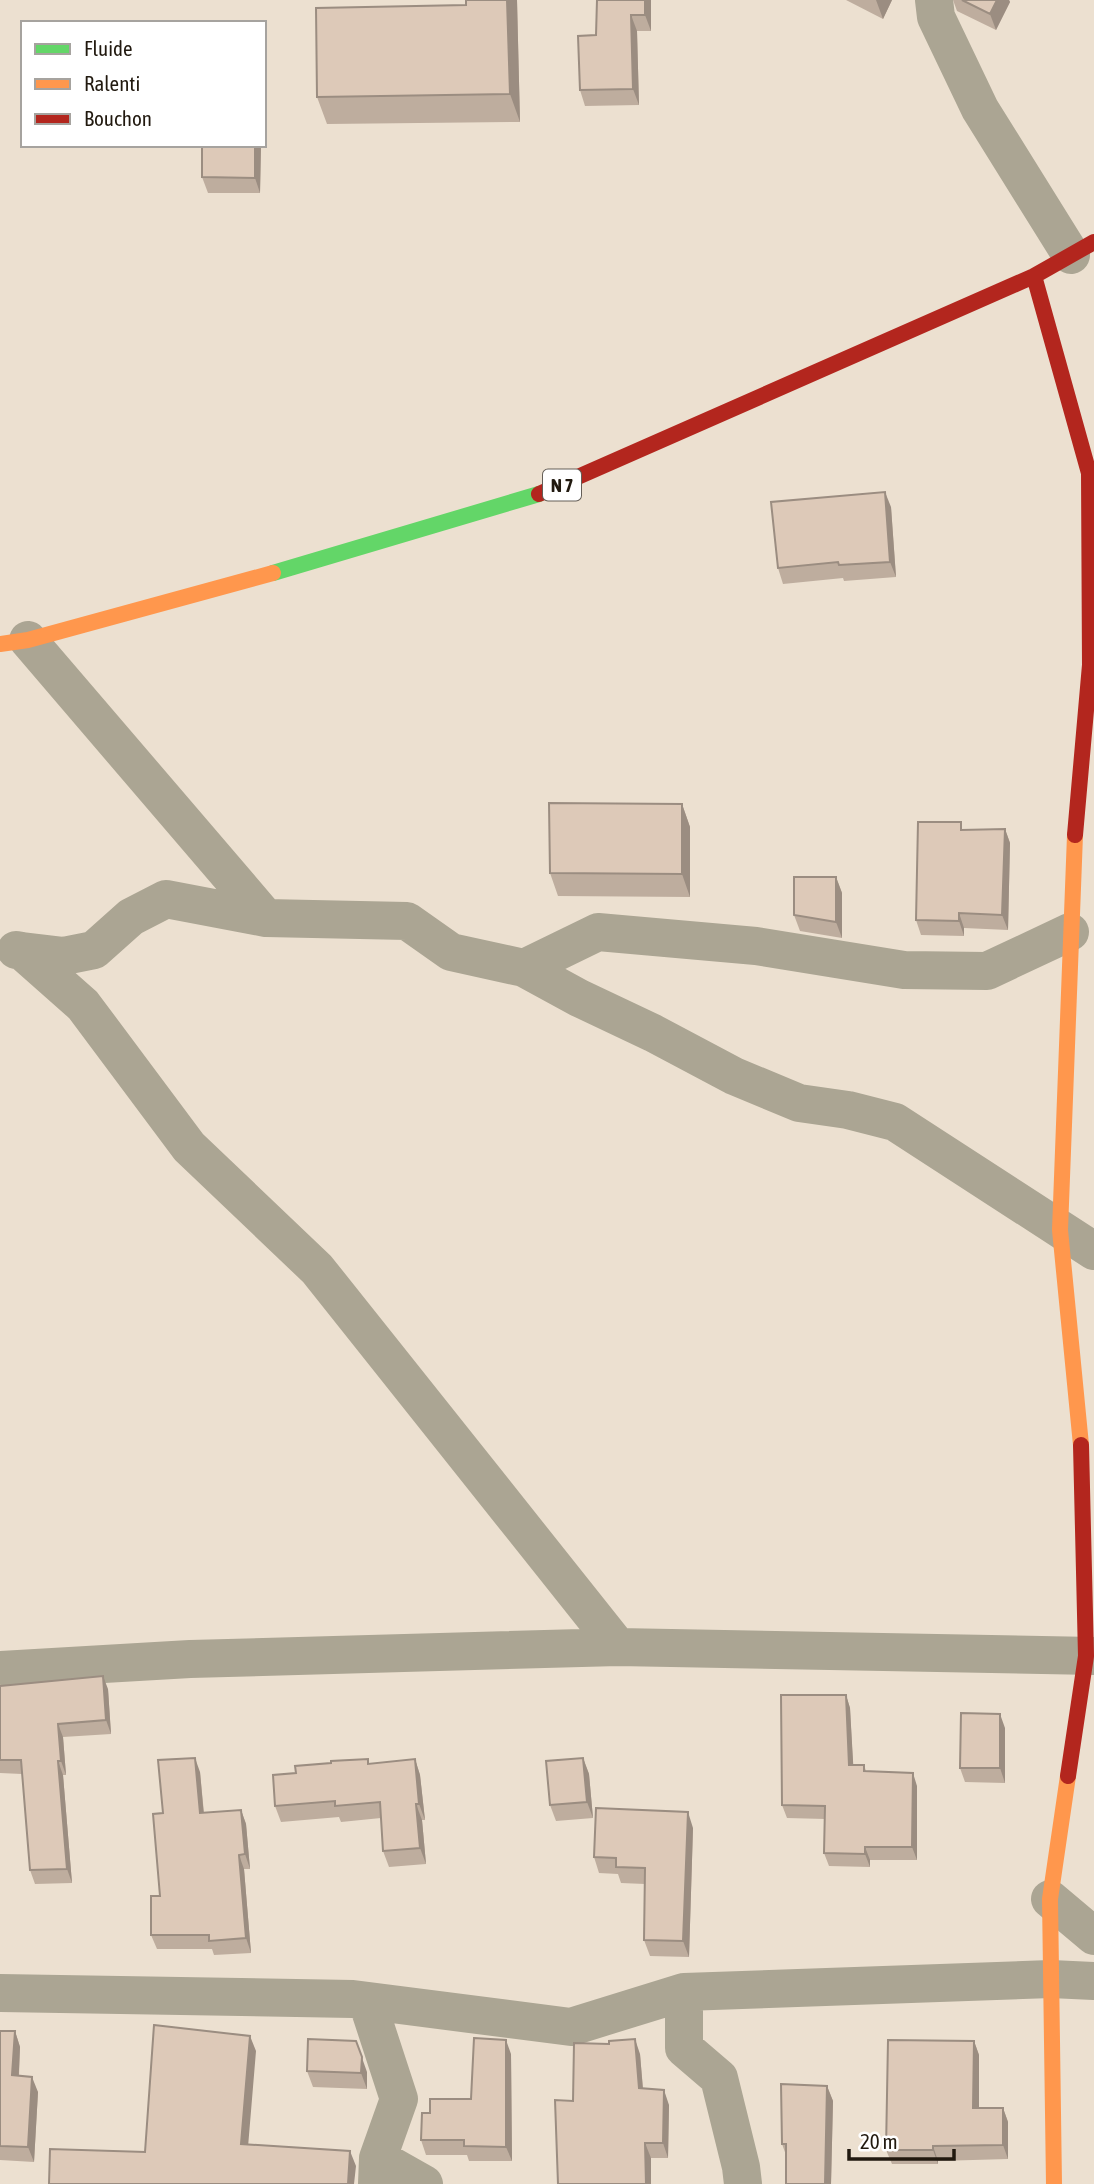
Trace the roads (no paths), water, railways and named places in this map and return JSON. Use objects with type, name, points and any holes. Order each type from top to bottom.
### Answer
[{"type":"main road","name":"N 7","points":[[14,642],[211,592],[552,489],[1034,276],[1083,248]]},
{"type":"main road","points":[[1034,276],[1089,473],[1090,665],[1083,888],[1070,932],[1060,1230],[1081,1446],[1090,1656],[1050,1899],[1054,2184]]},
{"type":"street","points":[[934,0],[936,17],[980,109],[1083,248]]},
{"type":"street","points":[[14,642],[266,918]]},
{"type":"street","points":[[11,949],[64,956],[94,950],[131,917],[166,900],[266,918],[407,921],[451,952],[524,968],[734,1076],[799,1103],[848,1110],[895,1122],[1094,1251]]},
{"type":"street","points":[[524,968],[598,932],[756,946],[904,970],[986,971],[1070,932]]},
{"type":"street","points":[[11,949],[83,1005],[189,1147],[317,1269],[618,1647]]},
{"type":"street","points":[[0,1670],[190,1659],[618,1647],[1090,1656]]},
{"type":"street","points":[[1050,1899],[1094,1936]]},
{"type":"street","points":[[0,1993],[367,2001],[571,2027],[684,1992],[1052,1979],[1094,1981]]},
{"type":"street","points":[[684,1992],[684,2048],[719,2078],[743,2184]]},
{"type":"street","points":[[367,2001],[399,2099],[378,2171],[421,2183]]}]
